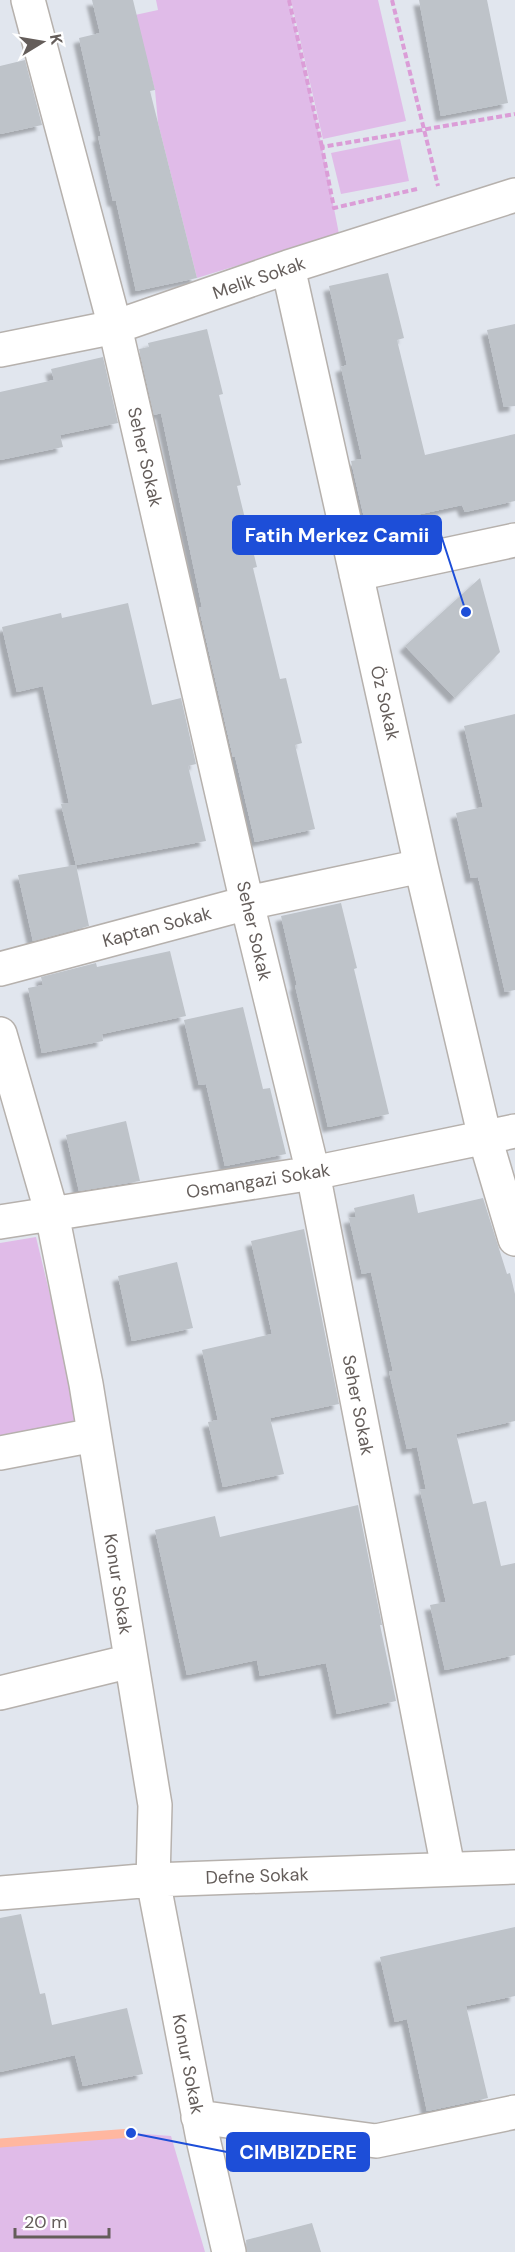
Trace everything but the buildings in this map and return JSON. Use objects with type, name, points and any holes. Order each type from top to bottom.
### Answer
[{"type":"street","name":"Seher Sokak","points":[[28,0],[115,327],[247,903],[313,1173],[448,1868]]},
{"type":"street","name":"Melik Sokak","points":[[0,350],[115,327],[288,267],[515,195]]},
{"type":"street","name":"Öz Sokak","points":[[288,267],[421,866],[500,1134],[515,1239]]},
{"type":"street","points":[[356,574],[515,540]]},
{"type":"street","name":"Kaptan Sokak","points":[[0,969],[247,903],[421,866]]},
{"type":"street","name":"Konur Sokak","points":[[0,1034],[52,1214],[94,1435],[155,1804],[153,1880],[200,2128],[229,2252]]},
{"type":"street","name":"Osmangazi Sokak","points":[[0,1222],[313,1173],[500,1134]]},
{"type":"street","points":[[0,1453],[94,1435]]},
{"type":"street","points":[[0,1693],[131,1660]]},
{"type":"street","name":"Defne Sokak","points":[[0,1893],[153,1880],[515,1867]]},
{"type":"street","points":[[200,2128],[376,2141],[515,2112]]},
{"type":"path","points":[[289,0],[334,208],[426,187]]},
{"type":"path","points":[[392,0],[445,217]]},
{"type":"path","points":[[322,147],[515,114]]},
{"type":"shaded area","points":[[156,0],[289,0],[339,234],[197,278],[158,123],[155,90],[135,15],[158,10]]},
{"type":"shaded area","points":[[291,0],[378,0],[406,121],[323,139]]},
{"type":"shaded area","points":[[400,139],[409,181],[341,194],[331,153]]},
{"type":"shaded area","points":[[36,1237],[81,1423],[0,1439],[0,1243]]},
{"type":"shaded area","points":[[131,2133],[171,2136],[205,2252],[0,2252],[0,2142]]},
{"type":"waterway","points":[[0,2143],[131,2133]]},
{"type":"waterway","points":[[235,2142],[308,2148]]},
{"type":"place","name":"Fatih Merkez Camii","points":[[466,612]]},
{"type":"place","name":"CIMBIZDERE","points":[[131,2133]]}]
